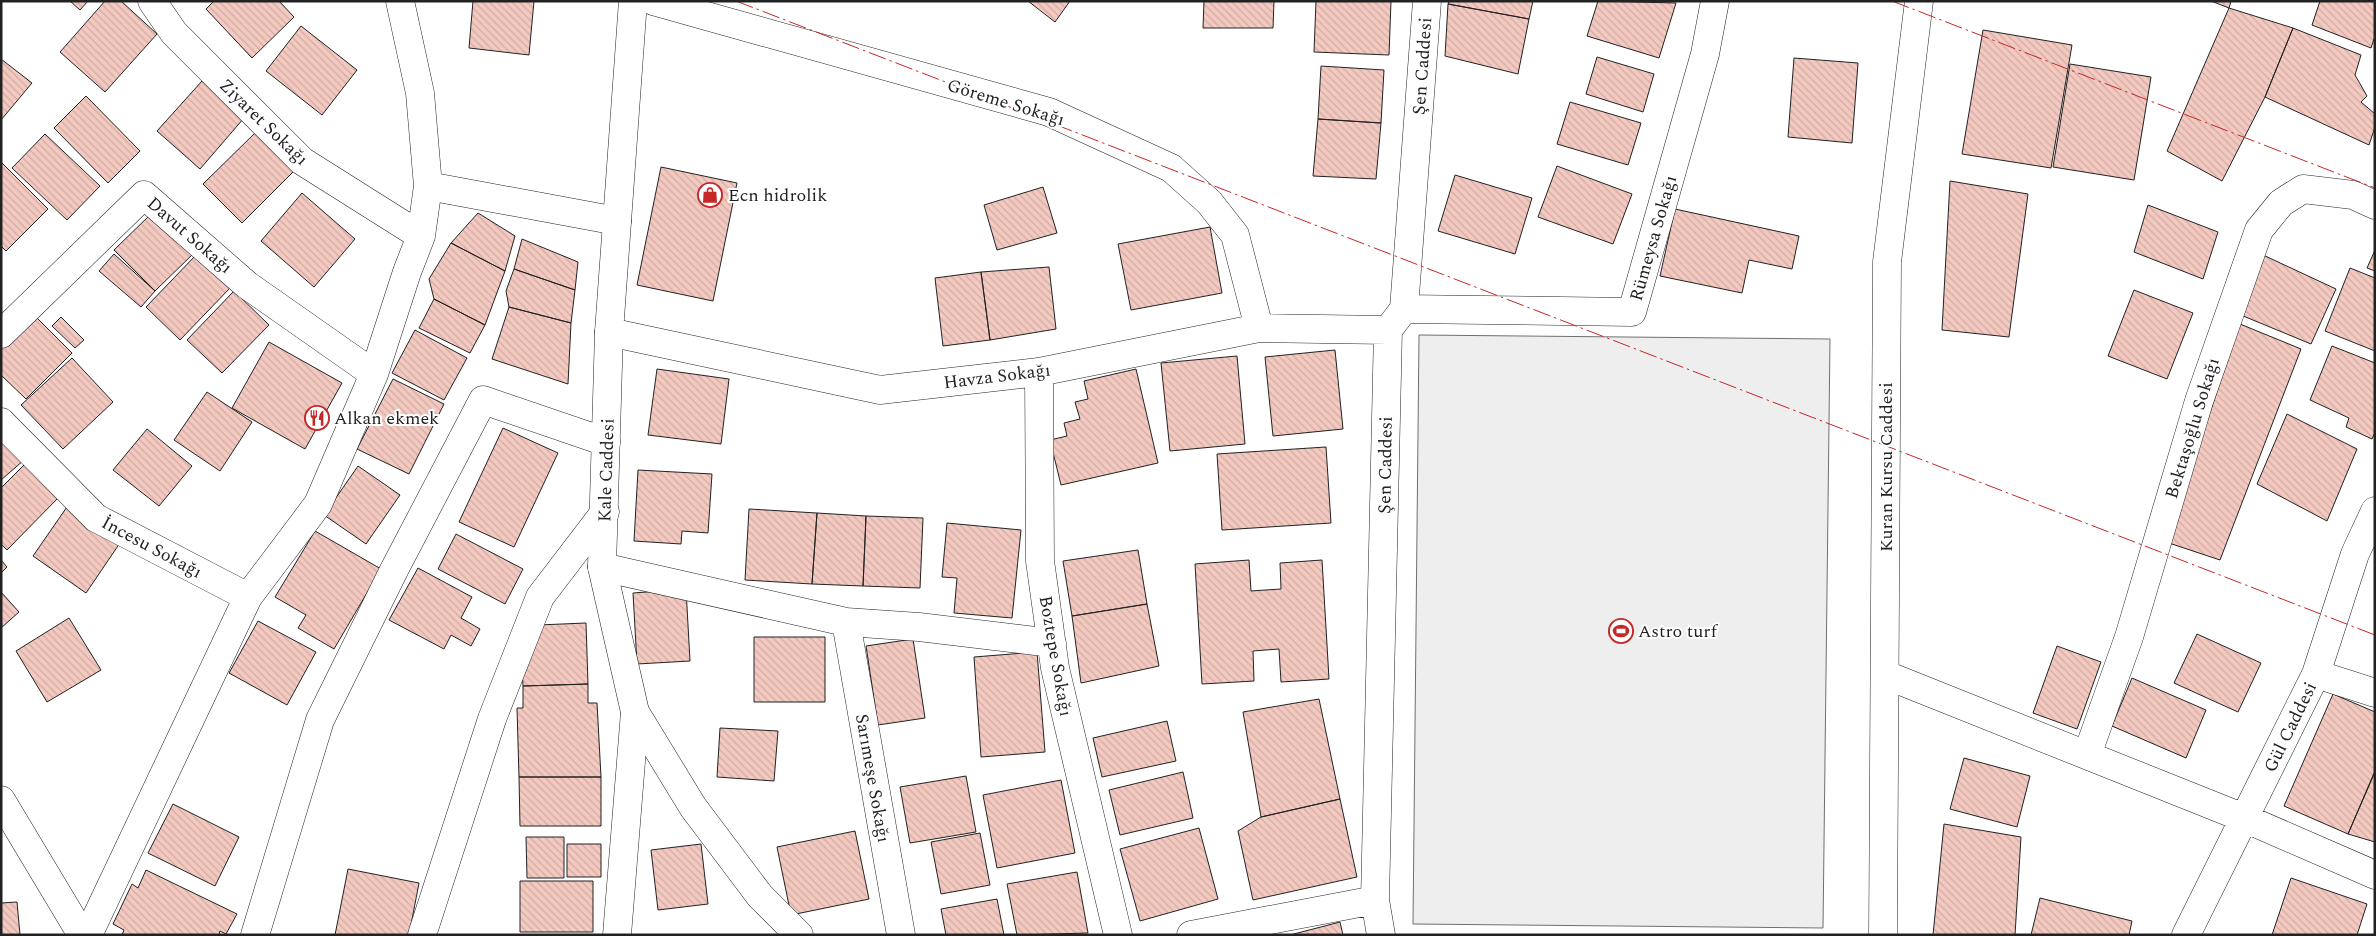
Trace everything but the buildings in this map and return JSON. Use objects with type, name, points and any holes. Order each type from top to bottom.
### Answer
[{"type":"street","name":"Ziyaret Sokağı","points":[[152,1],[174,33],[302,161],[421,236]]},
{"type":"street","points":[[88,935],[248,597],[318,504],[374,374],[407,272],[421,236],[428,186],[420,93],[400,1]]},
{"type":"street","name":"Kale Caddesi","points":[[617,935],[635,712],[602,568],[609,332],[633,1]]},
{"type":"street","name":"Göreme Sokağı","points":[[653,1],[1049,112],[1171,168],[1208,202],[1235,234],[1259,328]]},
{"type":"street","name":"Şen Caddesi","points":[[1381,935],[1375,900],[1396,319],[1427,1]]},
{"type":"street","name":"Rümeysa Sokağı","points":[[1396,319],[1632,312],[1705,54],[1715,1]]},
{"type":"street","name":"Kuran Kursu Caddesi","points":[[1883,935],[1887,262],[1919,1]]},
{"type":"street","points":[[428,186],[617,221]]},
{"type":"street","name":"Bektaşoğlu Sokağı","points":[[2087,755],[2129,637],[2198,401],[2259,230],[2281,203],[2303,189],[2353,195],[2375,205]]},
{"type":"street","name":"Davut Sokağı","points":[[1,334],[144,195],[247,285],[374,374]]},
{"type":"street","name":"Havza Sokağı","points":[[609,332],[880,390],[1039,372],[1259,328],[1396,319]]},
{"type":"street","name":"Boztepe Sokağı","points":[[1039,372],[1040,561],[1055,668],[1118,935]]},
{"type":"street","points":[[255,935],[320,720],[394,570],[483,400],[606,442]]},
{"type":"street","name":"İncesu Sokağı","points":[[1,422],[96,518],[248,597]]},
{"type":"street","name":"Gül Caddesi","points":[[2186,935],[2316,674],[2355,554],[2375,511]]},
{"type":"street","points":[[422,935],[492,719],[540,597],[605,512]]},
{"type":"street","points":[[602,568],[846,622],[919,627],[1052,643]]},
{"type":"street","name":"Sarımeşe Sokağı","points":[[846,622],[901,935]]},
{"type":"street","points":[[2316,674],[2375,693]]},
{"type":"street","points":[[1886,675],[2244,818],[2375,874]]},
{"type":"street","points":[[635,712],[693,807],[760,896],[799,935]]},
{"type":"street","points":[[1,800],[82,935]]},
{"type":"street","points":[[1191,935],[1375,900]]},
{"type":"shaded area","name":"Astro turf","points":[[1419,335],[1830,339],[1823,928],[1413,924]]},
{"type":"power","points":[[736,1],[2375,635]]},
{"type":"power","points":[[1892,1],[2375,188]]},
{"type":"place","name":"Ecn hidrolik","points":[[710,195]]},
{"type":"place","name":"Alkan ekmek","points":[[317,418]]},
{"type":"place","name":"Astro turf","points":[[1621,631]]}]
